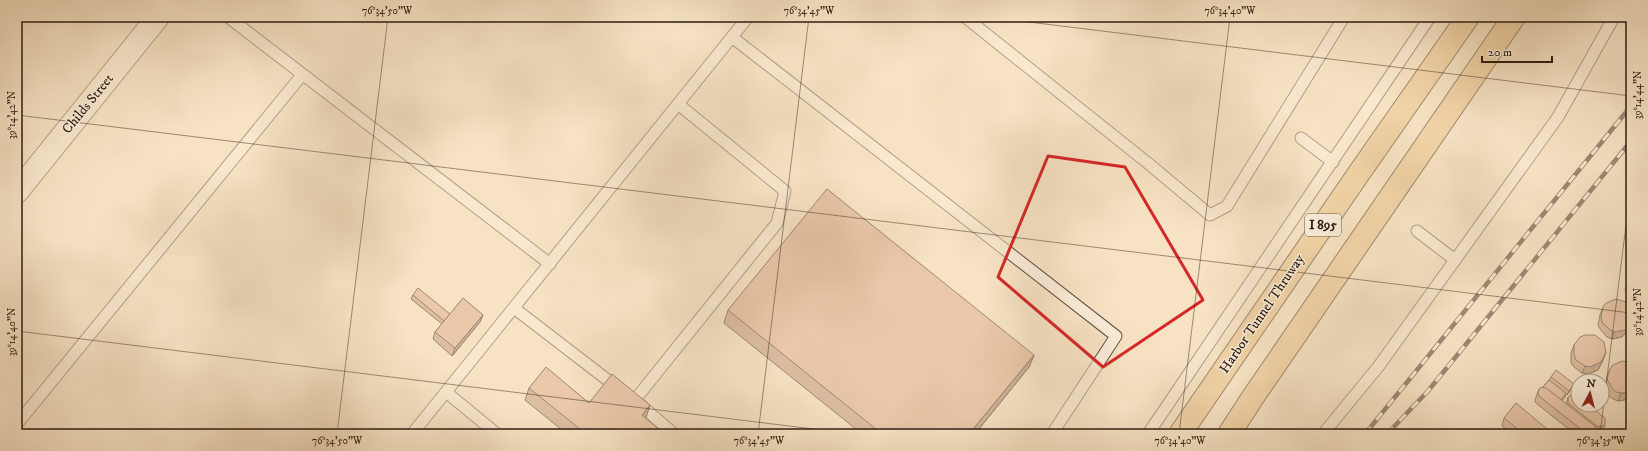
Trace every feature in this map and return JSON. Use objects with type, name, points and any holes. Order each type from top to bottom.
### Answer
[{"type":"highway","name":"Harbor Tunnel Thruway","points":[[1180,434],[1468,17]]},
{"type":"highway","name":"I 895","points":[[1229,434],[1514,17]]},
{"type":"street","name":"Childs Street","points":[[17,192],[158,17]]},
{"type":"lane","points":[[228,17],[550,264]]},
{"type":"lane","points":[[412,434],[748,17]]},
{"type":"lane","points":[[965,17],[1149,164],[1210,215],[1227,206],[1344,17]]},
{"type":"lane","points":[[1148,434],[1430,17]]},
{"type":"lane","points":[[1323,434],[1378,367],[1558,117],[1614,17]]},
{"type":"lane","points":[[732,37],[1116,336],[1052,434]]},
{"type":"lane","points":[[17,424],[302,75]]},
{"type":"lane","points":[[634,400],[777,224],[785,191],[678,104]]},
{"type":"lane","points":[[1301,138],[1333,162]]},
{"type":"lane","points":[[1417,231],[1455,260]]},
{"type":"lane","points":[[514,308],[634,400],[674,434]]},
{"type":"lane","points":[[446,392],[497,434]]},
{"type":"highlighted area","points":[[1048,156],[1125,167],[1203,300],[1103,367],[998,277]]},
{"type":"building","points":[[827,189],[1034,355],[969,434],[882,434],[728,310]]},
{"type":"building","points":[[1631,272],[1631,290],[1628,283]]},
{"type":"building","points":[[418,288],[450,314],[444,321],[413,295]]},
{"type":"building","points":[[463,298],[483,315],[455,348],[435,332]]},
{"type":"building","points":[[1616,299],[1626,302],[1631,308],[1631,323],[1625,330],[1614,332],[1602,322],[1601,317],[1603,307],[1606,303]]},
{"type":"building","points":[[1585,335],[1595,335],[1604,342],[1606,352],[1601,362],[1590,367],[1585,366],[1576,360],[1574,355],[1574,345],[1580,337]]},
{"type":"building","points":[[1622,361],[1631,363],[1631,392],[1616,392],[1612,388],[1610,384],[1609,373],[1613,365]]},
{"type":"building","points":[[546,367],[589,403],[612,374],[650,405],[642,415],[665,434],[586,434],[529,388]]},
{"type":"building","points":[[1556,370],[1570,381],[1569,391],[1551,377]]},
{"type":"building","points":[[1549,380],[1566,393],[1561,400],[1543,387]]},
{"type":"building","points":[[1542,387],[1546,388],[1570,407],[1570,413],[1578,413],[1596,427],[1595,434],[1587,434],[1540,397],[1538,394],[1539,389]]},
{"type":"building","points":[[1570,396],[1570,405],[1568,403],[1568,397]]},
{"type":"building","points":[[1516,403],[1547,429],[1543,434],[1524,434],[1504,418]]},
{"type":"building","points":[[1581,413],[1598,413],[1605,418],[1605,425],[1600,427]]},
{"type":"building","points":[[1631,428],[1631,434],[1626,434],[1629,430]]},
{"type":"railway","points":[[1365,434],[1631,106]]},
{"type":"railway","points":[[1387,434],[1428,391],[1631,141]]}]
